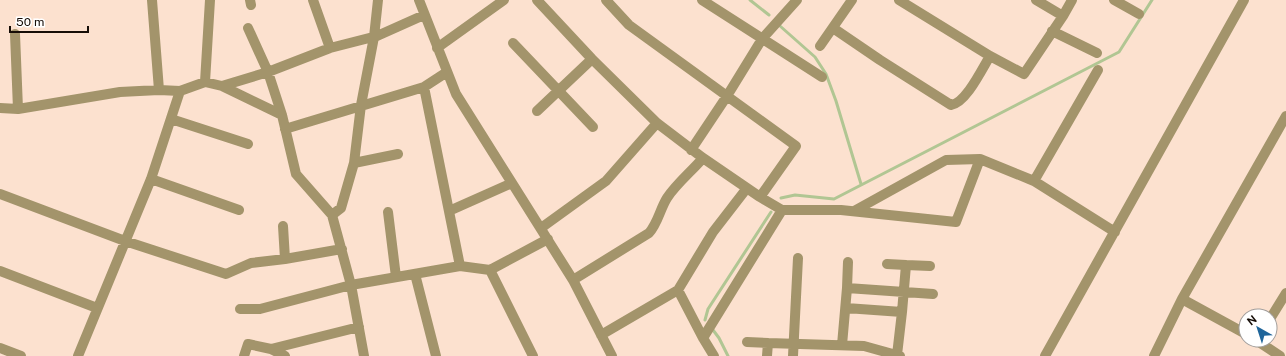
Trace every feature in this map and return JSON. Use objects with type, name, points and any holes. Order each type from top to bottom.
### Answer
[{"type":"street","points":[[152,0],[159,90]]},
{"type":"street","points":[[205,82],[210,0]]},
{"type":"street","points":[[312,0],[330,48]]},
{"type":"street","points":[[332,215],[341,208],[354,163],[361,105],[374,37],[378,0]]},
{"type":"street","points":[[419,0],[446,72],[456,94],[573,280],[612,356]]},
{"type":"street","points":[[438,48],[504,0]]},
{"type":"street","points":[[536,0],[592,59],[657,123],[691,150],[760,197],[782,210],[841,210],[956,222],[980,159]]},
{"type":"street","points":[[606,0],[629,25],[796,146],[760,197]]},
{"type":"street","points":[[702,0],[822,77]]},
{"type":"street","points":[[691,150],[728,96],[762,39],[797,0]]},
{"type":"street","points":[[820,46],[852,0]]},
{"type":"street","points":[[899,0],[990,56],[1024,74],[1072,0]]},
{"type":"street","points":[[1036,0],[1063,16]]},
{"type":"street","points":[[1114,0],[1139,14]]},
{"type":"street","points":[[1045,356],[1244,0]]},
{"type":"street","points":[[222,86],[268,72],[330,48],[374,37],[424,15]]},
{"type":"street","points":[[248,28],[268,72],[282,115],[296,174],[332,215],[351,285],[364,356]]},
{"type":"street","points":[[833,28],[951,105],[960,101],[966,95],[990,56]]},
{"type":"street","points":[[1052,31],[1097,53]]},
{"type":"street","points":[[15,34],[18,109]]},
{"type":"street","points":[[513,43],[593,127]]},
{"type":"street","points":[[537,111],[592,59]]},
{"type":"street","points":[[1034,181],[1098,70]]},
{"type":"street","points":[[285,129],[424,87],[446,72]]},
{"type":"street","points":[[0,108],[18,109],[120,92],[159,90],[180,91],[205,82],[222,86],[282,115]]},
{"type":"street","points":[[424,87],[460,266]]},
{"type":"street","points":[[78,356],[151,179],[180,91]]},
{"type":"street","points":[[1154,356],[1182,299],[1286,116]]},
{"type":"street","points":[[171,119],[248,144]]},
{"type":"street","points":[[541,228],[608,179],[657,123]]},
{"type":"street","points":[[354,163],[398,154]]},
{"type":"street","points":[[573,280],[649,233],[656,222],[668,196],[703,158]]},
{"type":"street","points":[[854,211],[946,160],[980,159],[1034,181],[1115,232]]},
{"type":"street","points":[[151,179],[239,210]]},
{"type":"street","points":[[449,211],[512,183]]},
{"type":"street","points":[[601,335],[678,290],[711,236],[747,188]]},
{"type":"street","points":[[0,194],[125,240],[226,274],[252,263],[342,249]]},
{"type":"street","points":[[703,338],[782,210]]},
{"type":"street","points":[[388,212],[396,277]]},
{"type":"street","points":[[283,226],[285,259]]},
{"type":"street","points":[[240,309],[260,308],[351,285],[460,266],[490,270],[548,239]]},
{"type":"street","points":[[793,356],[798,258]]},
{"type":"street","points":[[842,345],[846,308],[848,262]]},
{"type":"street","points":[[888,264],[930,266]]},
{"type":"street","points":[[747,342],[864,346],[898,356],[906,265]]},
{"type":"street","points":[[490,270],[533,356]]},
{"type":"street","points":[[0,271],[97,308]]},
{"type":"street","points":[[415,274],[436,356]]},
{"type":"street","points":[[847,288],[933,294]]},
{"type":"street","points":[[678,290],[713,356]]},
{"type":"street","points":[[1277,308],[1286,293]]},
{"type":"street","points":[[1182,299],[1238,330]]},
{"type":"street","points":[[846,308],[902,312]]},
{"type":"street","points":[[271,349],[359,327]]},
{"type":"street","points":[[767,356],[768,343]]},
{"type":"street","points":[[244,356],[248,344],[271,349],[285,356]]},
{"type":"street","points":[[1268,348],[1280,356]]},
{"type":"street","points":[[3,352],[21,356]]},
{"type":"waterway","points":[[750,0],[769,15]]},
{"type":"waterway","points":[[781,198],[795,195],[834,199],[1119,52],[1152,0]]},
{"type":"waterway","points":[[780,26],[815,57],[826,74],[836,101],[861,184]]},
{"type":"waterway","points":[[705,320],[708,309],[771,212]]},
{"type":"waterway","points":[[713,330],[728,356]]}]
